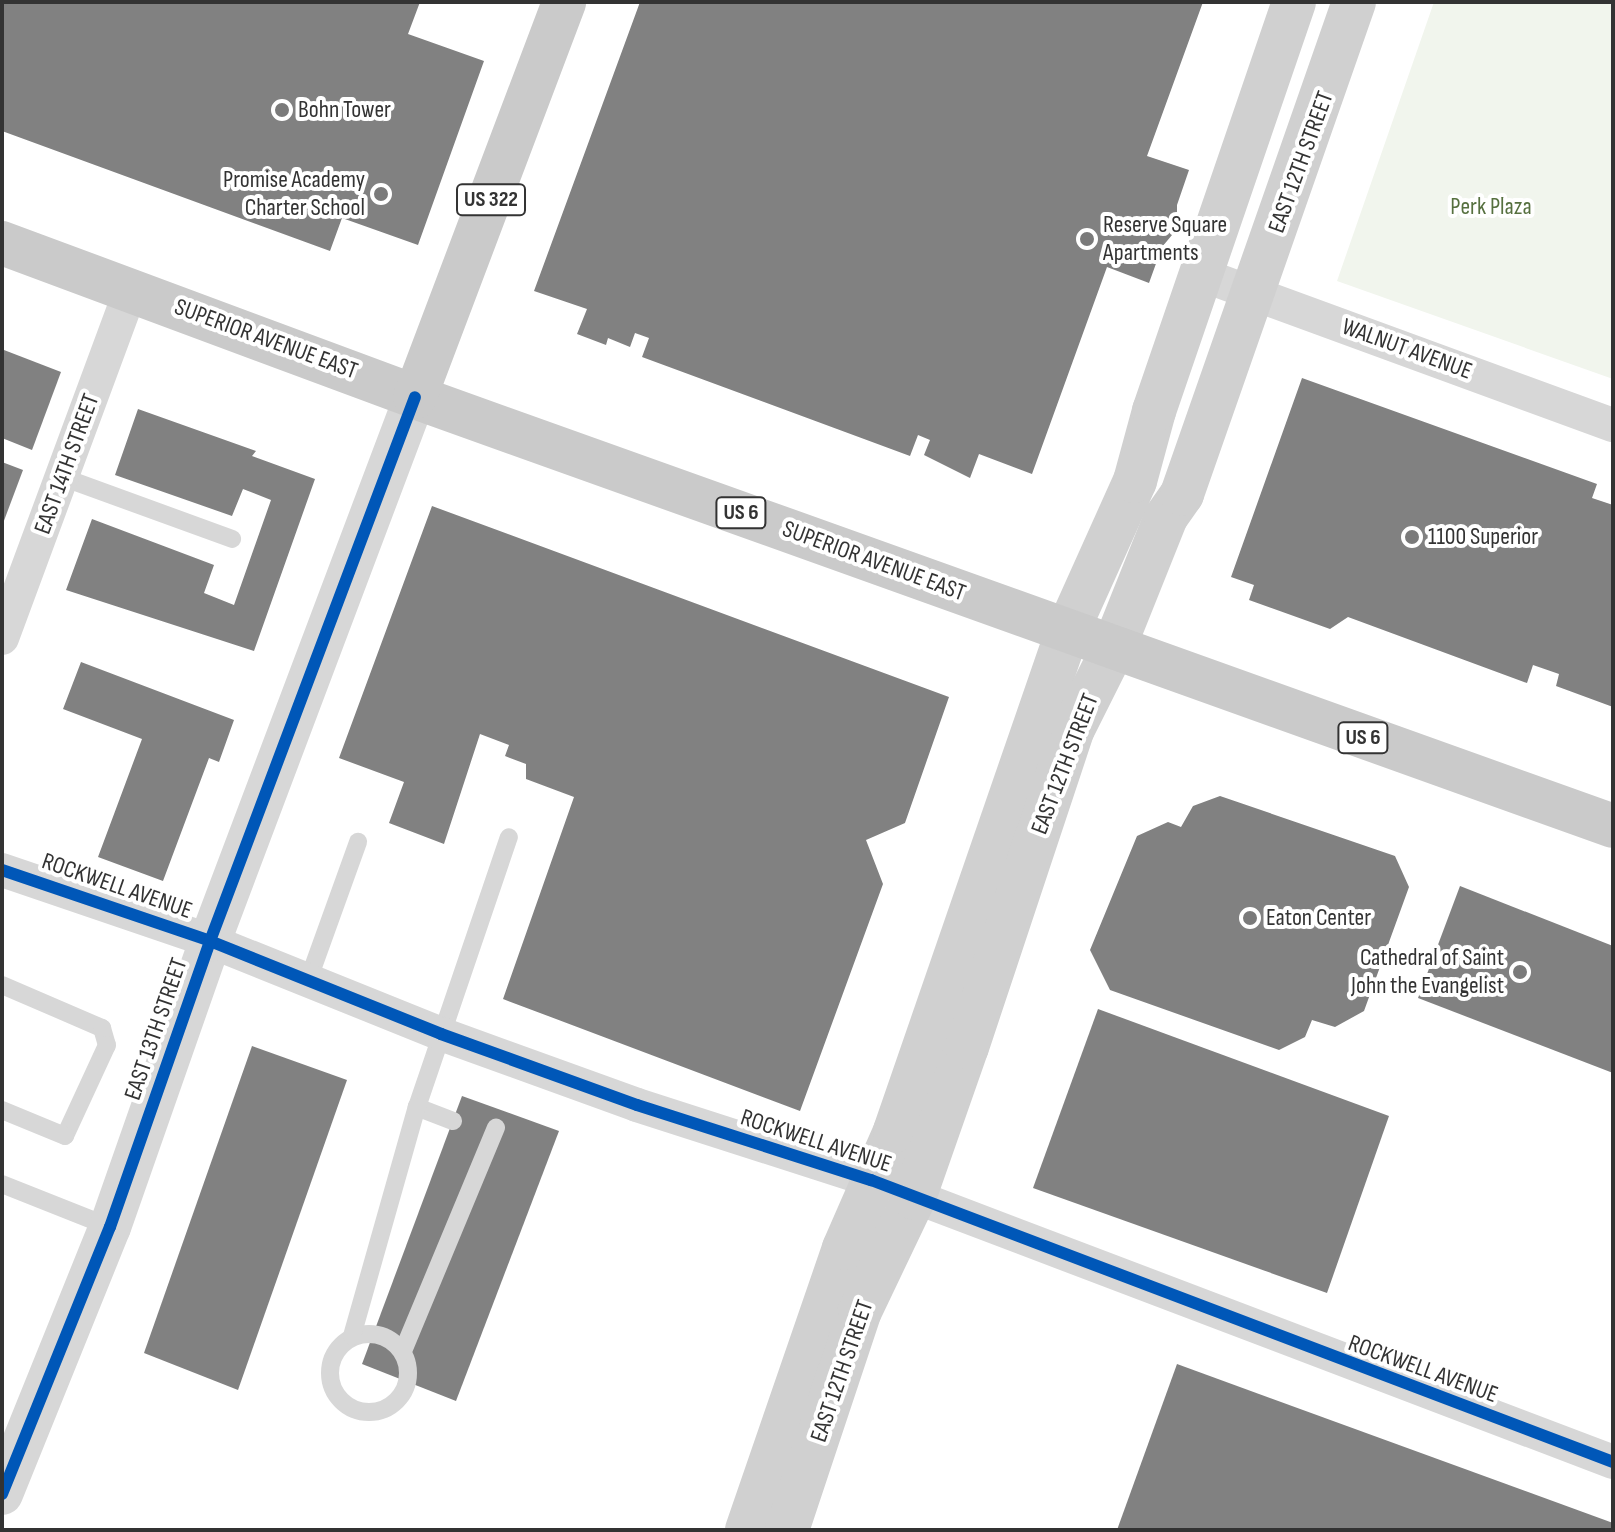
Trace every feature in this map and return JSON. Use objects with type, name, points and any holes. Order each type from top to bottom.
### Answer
[{"type":"main road","name":"EAST 13TH STREET","points":[[415,397],[564,2]]},
{"type":"main road","name":"EAST 12TH STREET","points":[[747,1530],[763,1472],[871,1180],[895,1131],[1068,630],[1135,481],[1200,274],[1294,2]]},
{"type":"main road","name":"EAST 12TH STREET","points":[[787,1530],[860,1311],[914,1198],[1073,729],[1114,647],[1166,517],[1182,494],[1354,2]]},
{"type":"main road","name":"SUPERIOR AVENUE EAST","points":[[2,243],[415,397],[1613,826]]},
{"type":"street","name":"WALNUT AVENUE","points":[[1200,274],[1254,291],[1613,425]]},
{"type":"street","name":"EAST 14TH STREET","points":[[5,620],[131,290]]},
{"type":"street","name":"EAST 13TH STREET","points":[[2,1494],[110,1227],[210,941],[415,397]]},
{"type":"street","name":"ROCKWELL AVENUE","points":[[2,870],[210,941],[441,1034],[871,1180],[1613,1462]]},
{"type":"lane","points":[[62,477],[232,539]]},
{"type":"lane","points":[[496,1128],[403,1351],[410,1383],[395,1403],[383,1410],[356,1410],[336,1392],[330,1379],[334,1354],[352,1336],[417,1107],[509,837]]},
{"type":"lane","points":[[308,981],[358,842]]},
{"type":"lane","points":[[2,985],[102,1028],[107,1045],[65,1136],[2,1110]]},
{"type":"lane","points":[[417,1107],[453,1121]]},
{"type":"lane","points":[[2,1184],[110,1227]]},
{"type":"lane","points":[[352,1336],[387,1338],[403,1351]]},
{"type":"green space","name":"Perk Plaza","points":[[1434,2],[1613,2],[1613,379],[1337,281]]},
{"type":"building","points":[[2,2],[420,2],[408,34],[484,61],[418,245],[342,218],[330,251],[2,131]]},
{"type":"building","points":[[640,2],[1203,2],[1147,156],[1189,170],[1177,205],[1177,229],[1162,247],[1149,283],[1107,267],[1032,474],[979,454],[970,478],[924,455],[930,440],[918,435],[910,456],[642,357],[649,338],[635,333],[630,347],[608,338],[606,345],[577,334],[587,309],[534,291]]},
{"type":"building","points":[[4,350],[61,372],[32,450],[2,438]]},
{"type":"building","name":"1100 Superior","points":[[1302,378],[1597,484],[1592,498],[1613,505],[1613,707],[1556,686],[1559,674],[1533,665],[1527,683],[1348,617],[1330,629],[1249,600],[1254,585],[1231,577]]},
{"type":"building","points":[[138,409],[256,451],[252,456],[315,479],[254,651],[66,590],[92,519],[214,565],[204,593],[234,605],[271,500],[243,489],[232,516],[115,475]]},
{"type":"building","points":[[2,462],[23,470],[2,526]]},
{"type":"building","points":[[432,506],[949,697],[905,823],[866,840],[883,884],[800,1111],[503,999],[574,797],[526,779],[526,764],[505,756],[509,745],[480,734],[444,844],[389,823],[404,782],[339,758]]},
{"type":"building","points":[[81,662],[234,720],[219,762],[209,758],[163,881],[98,857],[142,739],[63,709]]},
{"type":"building","name":"Eaton Center","points":[[1220,796],[1395,856],[1409,887],[1364,1011],[1335,1027],[1312,1020],[1305,1037],[1279,1050],[1110,990],[1090,950],[1137,836],[1168,822],[1181,827],[1193,806]]},
{"type":"building","name":"Cathedral of Saint John the Evangelist","points":[[1460,886],[1613,946],[1613,1073],[1418,998]]},
{"type":"building","points":[[1098,1009],[1389,1116],[1327,1293],[1033,1188]]},
{"type":"building","points":[[252,1046],[347,1080],[238,1390],[144,1353]]},
{"type":"building","points":[[462,1096],[559,1131],[456,1401],[362,1364]]},
{"type":"building","points":[[1177,1364],[1613,1523],[1613,1530],[1117,1530]]},
{"type":"cycle path","points":[[2,1494],[110,1227],[210,941],[415,397]]},
{"type":"cycle path","points":[[2,870],[210,941],[441,1034],[637,1105],[871,1180],[1613,1462]]},
{"type":"place","name":"Bohn Tower","points":[[282,110]]},
{"type":"place","name":"Promise Academy Charter School","points":[[381,194]]},
{"type":"place","name":"Reserve Square Apartments","points":[[1087,239]]},
{"type":"place","name":"1100 Superior","points":[[1412,537]]},
{"type":"place","name":"Eaton Center","points":[[1250,918]]},
{"type":"place","name":"Cathedral of Saint John the Evangelist","points":[[1520,972]]}]
